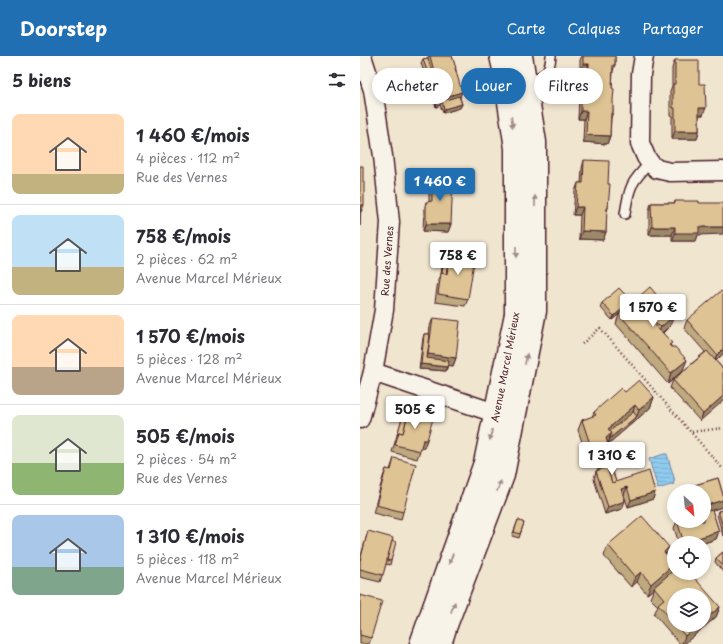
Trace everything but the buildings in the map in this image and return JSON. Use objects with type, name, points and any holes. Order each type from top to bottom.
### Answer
[{"type":"main road","name":"Avenue Marcel Mérieux","points":[[421,644],[486,463],[516,314],[516,148],[501,56]]},
{"type":"main road","name":"Avenue Marcel Mérieux","points":[[521,56],[523,68]]},
{"type":"main road","name":"Avenue Marcel Mérieux","points":[[440,644],[503,475],[535,311],[535,142],[526,81]]},
{"type":"street","name":"Rue des Vernes","points":[[360,419],[374,372],[384,310],[390,222],[383,156],[373,90],[362,56]]},
{"type":"street","points":[[644,56],[641,74],[640,143],[642,152],[650,163],[657,169],[670,172],[723,171]]},
{"type":"street","points":[[374,372],[486,410],[496,412]]},
{"type":"lane","points":[[526,81],[538,79],[546,74],[550,64],[550,56]]},
{"type":"lane","points":[[625,214],[628,192],[631,185],[640,172],[650,163]]},
{"type":"path","points":[[582,344],[600,328],[723,469]]},
{"type":"path","points":[[691,432],[723,428]]},
{"type":"water","points":[[667,454],[675,481],[673,482],[674,484],[667,484],[667,486],[658,489],[649,459]]}]
